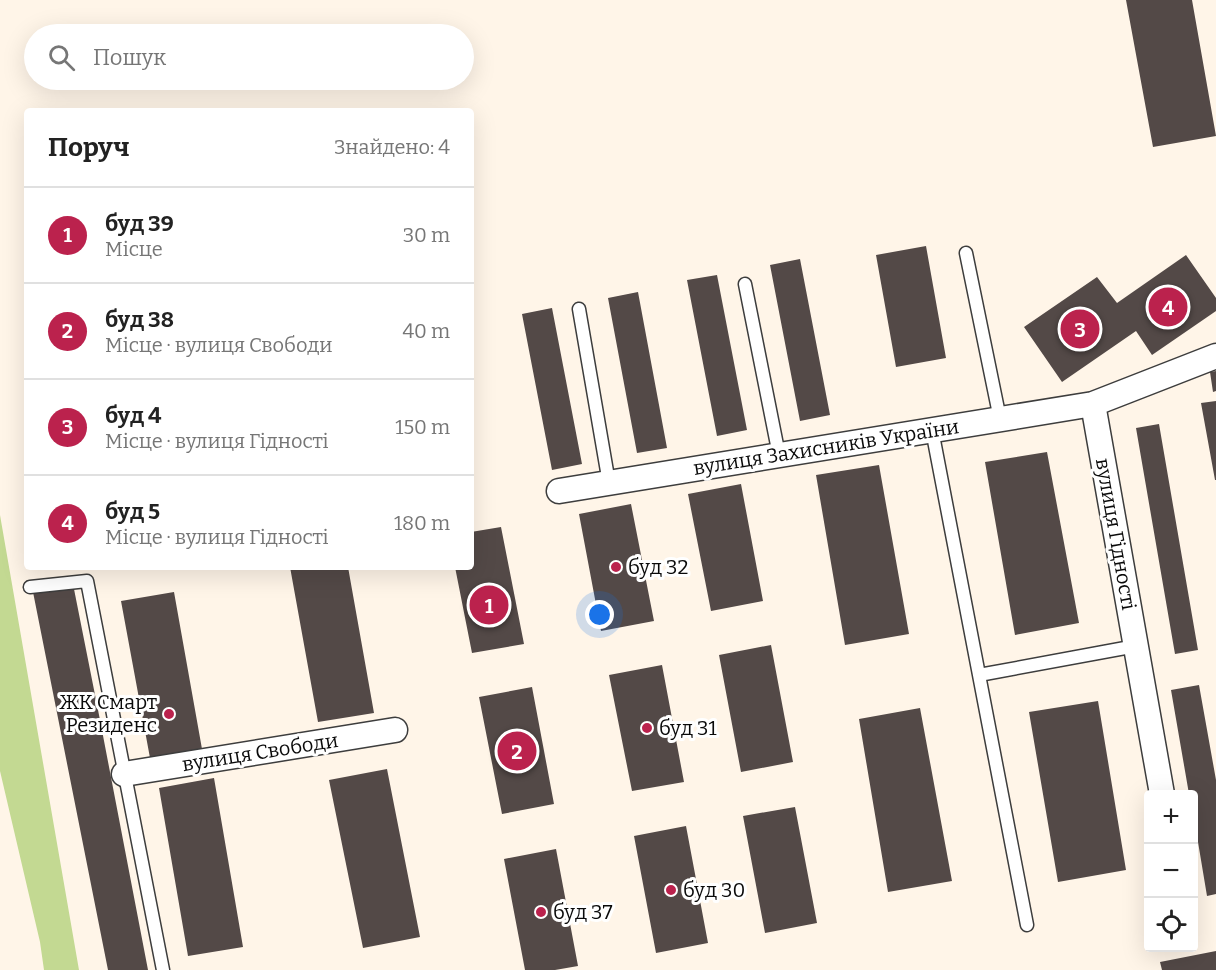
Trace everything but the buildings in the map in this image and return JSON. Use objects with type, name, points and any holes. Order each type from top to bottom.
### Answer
[{"type":"street","points":[[1093,404],[1216,356]]},
{"type":"street","name":"вулиця Захисників України","points":[[559,491],[1093,404]]},
{"type":"street","name":"вулиця Гідності","points":[[1093,404],[1161,790]]},
{"type":"street","name":"вулиця Свободи","points":[[124,774],[395,730]]},
{"type":"lane","points":[[966,253],[1000,419]]},
{"type":"lane","points":[[746,284],[778,455]]},
{"type":"lane","points":[[579,309],[609,483]]},
{"type":"lane","points":[[932,430],[1027,925]]},
{"type":"lane","points":[[30,587],[87,581],[163,970]]},
{"type":"lane","points":[[979,675],[1136,646]]},
{"type":"green space","points":[[0,515],[79,970],[44,970],[40,942],[0,771]]},
{"type":"place","name":"буд 5","points":[[1168,307]]},
{"type":"place","name":"буд 4","points":[[1080,329]]},
{"type":"place","name":"буд 32","points":[[616,567]]},
{"type":"place","name":"буд 39","points":[[489,605]]},
{"type":"place","name":"ЖК Смарт Резиденс","points":[[169,714]]},
{"type":"place","name":"буд 31","points":[[647,728]]},
{"type":"place","name":"буд 38","points":[[517,751]]},
{"type":"place","name":"буд 30","points":[[671,890]]},
{"type":"place","name":"буд 37","points":[[541,912]]}]
